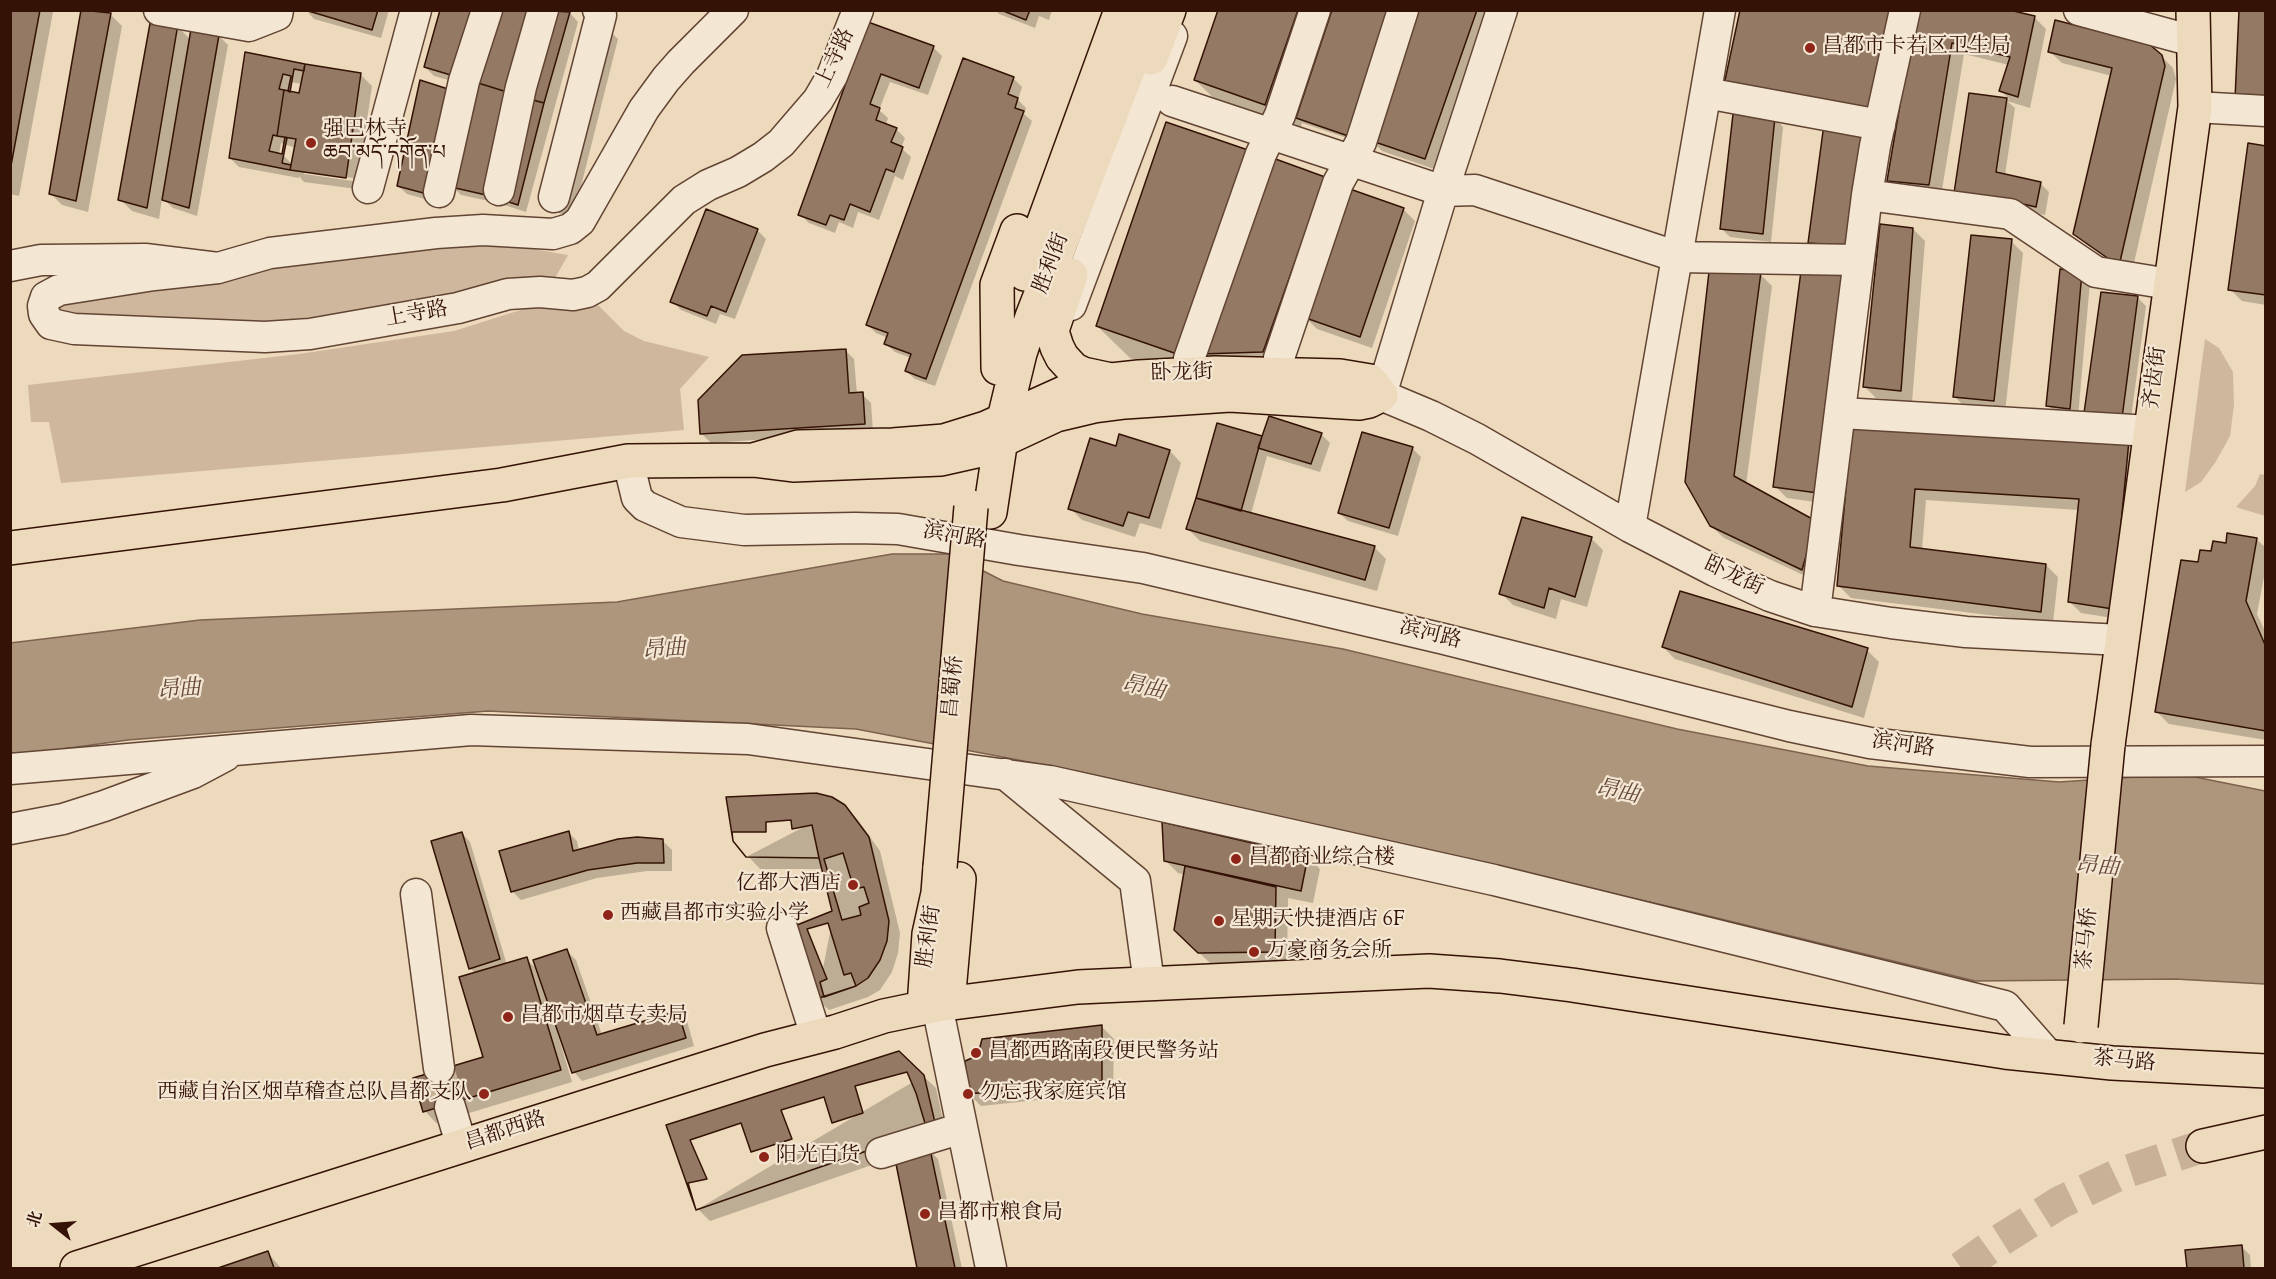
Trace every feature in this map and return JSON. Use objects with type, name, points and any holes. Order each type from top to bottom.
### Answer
[{"type":"main road","points":[[1051,333],[1086,231],[1133,15]]},
{"type":"main road","name":"胜利街","points":[[993,435],[1047,279],[1133,15]]},
{"type":"main road","name":"胜利街","points":[[980,510],[993,435],[998,368],[1022,281],[1133,15]]},
{"type":"main road","name":"齐齿街","points":[[2108,746],[2169,284],[2195,107],[2193,26]]},
{"type":"main road","points":[[1047,279],[1044,297],[1051,333],[1062,357],[1073,369],[1083,374],[1102,370]]},
{"type":"main road","name":"卧龙街","points":[[1102,370],[1340,376],[1370,381],[1381,394],[1370,401],[1359,403],[1230,395],[1104,405],[1056,414],[993,435],[1102,370]]},
{"type":"main road","points":[[10,548],[502,485],[628,461],[753,460],[793,465],[941,459],[993,435]]},
{"type":"main road","name":"昌蜀桥","points":[[950,867],[980,510]]},
{"type":"main road","name":"茶马桥","points":[[2063,1058],[2081,1026],[2108,746]]},
{"type":"main road","name":"胜利街","points":[[936,1005],[929,934],[938,893],[950,867]]},
{"type":"main road","name":"昌都西路","points":[[77,1269],[884,1016],[936,1005],[1078,987],[1429,971],[1500,976],[1960,1045],[2063,1058]]},
{"type":"main road","name":"茶马路","points":[[2063,1058],[2265,1071]]},
{"type":"main road","name":"茶马路","points":[[2063,1058],[2088,1080],[2160,1087],[2265,1091]]},
{"type":"main road","points":[[2203,1146],[2265,1132]]},
{"type":"street","points":[[159,10],[249,26],[277,15],[278,10]]},
{"type":"street","points":[[368,188],[416,10]]},
{"type":"street","points":[[439,192],[464,81],[487,10]]},
{"type":"street","points":[[499,190],[521,87],[543,10]]},
{"type":"street","points":[[554,197],[601,15],[598,10]]},
{"type":"street","points":[[10,266],[41,260],[135,259],[218,268],[270,253],[436,232],[483,231],[553,234],[570,229],[580,221],[644,109],[666,79],[733,10]]},
{"type":"street","name":"上寺路","points":[[218,268],[154,275],[59,290],[46,297],[43,306],[44,314],[51,324],[74,329],[266,337],[310,334],[458,308],[508,294],[540,292],[573,295],[587,292],[598,286],[684,200],[754,162],[781,143],[818,100],[832,76],[858,10]]},
{"type":"street","points":[[1102,370],[1078,358],[1069,349],[1065,338],[1067,318],[1150,92],[1183,10]]},
{"type":"street","points":[[1188,359],[1261,154],[1280,116],[1315,10]]},
{"type":"street","points":[[1279,358],[1338,183],[1361,142],[1403,10]]},
{"type":"street","points":[[1381,394],[1443,191],[1502,10]]},
{"type":"street","points":[[1630,527],[1720,10]]},
{"type":"street","points":[[1815,611],[1867,195],[1905,10]]},
{"type":"street","points":[[2079,10],[2193,26]]},
{"type":"street","points":[[1706,93],[1880,125]]},
{"type":"street","points":[[1172,101],[1443,191],[1475,190],[1678,256],[1858,260]]},
{"type":"street","points":[[2195,107],[2265,111]]},
{"type":"street","points":[[1867,195],[2010,214],[2096,272],[2169,284]]},
{"type":"street","name":"卧龙街","points":[[1381,394],[1477,440],[1630,527],[1715,571],[1770,596],[1815,611],[1891,624],[1966,632],[2121,640]]},
{"type":"street","points":[[1841,413],[2151,431]]},
{"type":"street","name":"滨河路","points":[[628,461],[637,498],[645,506],[681,522],[744,530],[898,529],[1018,550],[1143,568],[1356,618],[1789,726],[1870,743],[2030,762],[2265,761]]},
{"type":"street","points":[[10,769],[471,730],[748,739],[1005,774],[1050,781],[1494,880],[2005,1006],[2063,1058]]},
{"type":"street","points":[[10,830],[63,819],[113,803],[193,773],[236,751]]},
{"type":"street","points":[[1005,774],[1135,881],[1149,983]]},
{"type":"street","points":[[416,894],[439,1068]]},
{"type":"street","points":[[782,928],[816,1036]]},
{"type":"street","points":[[936,1005],[991,1269]]},
{"type":"street","points":[[450,1107],[462,1147]]},
{"type":"street","points":[[880,1153],[962,1128]]},
{"type":"shaded area","points":[[474,246],[527,248],[568,255],[554,280],[372,311],[234,323],[79,320],[59,311],[61,304],[176,288],[234,273]]},
{"type":"shaded area","points":[[598,305],[624,331],[644,341],[709,357],[680,389],[684,430],[61,483],[49,422],[31,422],[28,385],[299,354],[454,331],[530,307],[577,309]]},
{"type":"shaded area","points":[[2205,339],[2219,348],[2233,372],[2234,405],[2230,436],[2201,482],[2185,492]]},
{"type":"shaded area","points":[[2260,474],[2265,475],[2265,516],[2236,507],[2255,486]]},
{"type":"water","name":"昂曲","points":[[892,554],[950,554],[1003,581],[1142,614],[1343,649],[1677,729],[1868,766],[2059,782],[2180,774],[2265,791],[2265,984],[2175,979],[1975,981],[1684,910],[1086,773],[856,729],[488,711],[128,740],[11,756],[10,643],[200,620],[617,602]]},
{"type":"building","points":[[10,10],[40,10],[10,171]]},
{"type":"building","points":[[81,10],[111,13],[76,201],[49,194]]},
{"type":"building","points":[[305,10],[378,10],[372,30]]},
{"type":"building","points":[[440,10],[472,10],[454,76],[424,67]]},
{"type":"building","points":[[498,10],[530,10],[507,92],[475,82]]},
{"type":"building","points":[[535,10],[570,12],[544,103],[511,94]]},
{"type":"building","points":[[1001,10],[1030,10],[1026,20]]},
{"type":"building","points":[[1218,10],[1298,10],[1265,105],[1194,80]]},
{"type":"building","points":[[1332,10],[1393,10],[1351,137],[1296,118]]},
{"type":"building","points":[[1414,10],[1477,10],[1425,159],[1369,140]]},
{"type":"building","name":"昌都市卡若区卫生局","points":[[1740,10],[1895,10],[1873,116],[1724,85]]},
{"type":"building","points":[[1916,10],[2009,10],[2035,16],[2018,97],[1999,91],[2010,57],[1952,43],[1929,185],[1887,181]]},
{"type":"building","points":[[2239,10],[2266,10],[2266,101],[2235,99]]},
{"type":"building","points":[[151,18],[178,24],[147,208],[118,200]]},
{"type":"building","points":[[2055,20],[2149,44],[2162,55],[2165,66],[2119,266],[2073,234],[2112,68],[2048,52]]},
{"type":"building","points":[[868,22],[934,46],[919,88],[881,74],[870,104],[880,108],[876,120],[897,128],[891,142],[903,147],[894,172],[886,169],[870,212],[850,204],[844,220],[830,215],[826,225],[798,215]]},
{"type":"building","points":[[191,29],[219,35],[189,208],[162,200]]},
{"type":"building","points":[[245,52],[305,64],[304,71],[294,69],[290,92],[288,91],[291,76],[283,74],[279,89],[284,90],[277,136],[273,135],[269,151],[282,154],[285,137],[287,138],[282,163],[291,165],[290,170],[229,158]]},
{"type":"building","points":[[963,58],[1014,77],[1008,94],[1018,98],[1015,108],[1024,111],[926,379],[905,371],[911,354],[884,344],[888,333],[866,325]]},
{"type":"building","points":[[305,64],[361,73],[346,178],[290,170],[296,139],[277,136],[284,90],[299,93]]},
{"type":"building","points":[[420,80],[448,89],[427,194],[397,186]]},
{"type":"building","points":[[475,82],[507,92],[486,195],[451,187]]},
{"type":"building","points":[[1969,93],[2007,98],[1996,172],[2041,182],[2036,207],[1992,197],[1954,193]]},
{"type":"building","points":[[511,94],[544,103],[518,205],[487,195]]},
{"type":"building","points":[[1733,114],[1775,117],[1763,234],[1720,229]]},
{"type":"building","points":[[1166,122],[1248,150],[1177,354],[1096,326]]},
{"type":"building","points":[[1824,124],[1864,130],[1849,246],[1808,243]]},
{"type":"building","points":[[2248,143],[2266,146],[2266,295],[2228,290]]},
{"type":"building","points":[[1270,157],[1325,177],[1263,352],[1201,354]]},
{"type":"building","points":[[1347,188],[1404,208],[1360,337],[1303,317]]},
{"type":"building","points":[[706,209],[758,229],[726,312],[711,306],[707,316],[670,302]]},
{"type":"building","points":[[1880,224],[1913,228],[1901,391],[1863,387]]},
{"type":"building","points":[[1971,235],[2012,239],[1994,401],[1953,397]]},
{"type":"building","points":[[1710,263],[1761,272],[1734,476],[1816,521],[1802,570],[1710,526],[1685,482]]},
{"type":"building","points":[[2060,269],[2082,272],[2070,409],[2046,406]]},
{"type":"building","points":[[1801,271],[1844,274],[1818,493],[1773,487]]},
{"type":"building","points":[[2101,292],[2138,296],[2122,418],[2084,413]]},
{"type":"building","points":[[846,349],[849,393],[863,392],[865,424],[700,434],[698,400],[742,355]]},
{"type":"building","points":[[1269,416],[1322,433],[1311,464],[1258,448]]},
{"type":"building","points":[[1852,422],[2129,440],[2113,609],[2068,602],[2079,499],[1915,489],[1910,547],[2046,564],[2041,612],[1837,586]]},
{"type":"building","points":[[1217,423],[1262,436],[1241,511],[1196,498]]},
{"type":"building","points":[[1362,432],[1413,447],[1389,528],[1338,513]]},
{"type":"building","points":[[1119,434],[1170,450],[1149,518],[1128,512],[1123,526],[1068,509],[1090,438],[1116,446]]},
{"type":"building","points":[[1196,498],[1375,546],[1365,580],[1186,529]]},
{"type":"building","points":[[1522,517],[1592,537],[1575,597],[1549,588],[1544,608],[1499,594]]},
{"type":"building","points":[[2227,533],[2257,538],[2246,601],[2266,647],[2266,731],[2155,712],[2181,560],[2198,562],[2200,550],[2211,551],[2213,541],[2226,543]]},
{"type":"building","points":[[1680,591],[1868,648],[1852,707],[1662,647]]},
{"type":"building","name":"亿都大酒店","points":[[816,793],[832,797],[845,805],[869,837],[889,921],[887,941],[880,960],[868,978],[856,986],[816,999],[792,927],[832,911],[819,858],[746,857],[733,841],[726,797]]},
{"type":"building","points":[[791,820],[792,829],[812,825],[819,858],[746,857],[733,841],[732,832],[766,832],[766,822]]},
{"type":"building","name":"昌都商业综合楼","points":[[1162,822],[1308,856],[1301,891],[1164,861]]},
{"type":"building","points":[[569,831],[573,851],[618,839],[637,837],[663,839],[664,863],[637,863],[588,870],[511,892],[499,851]]},
{"type":"building","points":[[462,832],[500,959],[469,969],[431,841]]},
{"type":"building","points":[[843,853],[854,889],[864,887],[869,903],[859,907],[861,915],[842,920],[824,859]]},
{"type":"building","points":[[1185,866],[1276,887],[1275,952],[1198,953],[1174,930]]},
{"type":"building","points":[[828,923],[844,975],[851,973],[856,986],[824,997],[820,982],[827,979],[807,929]]},
{"type":"building","points":[[567,949],[597,1035],[678,1011],[686,1038],[572,1073],[533,960]]},
{"type":"building","name":"昌都市烟草专卖局","points":[[527,957],[561,1070],[423,1112],[413,1078],[483,1057],[459,977]]},
{"type":"building","points":[[1102,1025],[1102,1081],[968,1094],[965,1061],[972,1058],[980,1047],[982,1039]]},
{"type":"building","name":"阳光百货","points":[[899,1051],[924,1075],[936,1127],[696,1210],[666,1125]]},
{"type":"building","points":[[907,1072],[927,1130],[696,1210],[688,1183],[707,1179],[690,1140],[741,1123],[751,1152],[792,1139],[781,1110],[824,1097],[832,1123],[863,1113],[855,1086]]},
{"type":"building","name":"昌都市粮食局","points":[[930,1149],[955,1268],[917,1268],[895,1159]]},
{"type":"building","points":[[2242,1245],[2244,1268],[2187,1268],[2185,1250]]},
{"type":"building","points":[[268,1251],[274,1268],[218,1268]]},
{"type":"tunnel","points":[[439,1068],[450,1107]]},
{"type":"tunnel","points":[[1961,1268],[2059,1203],[2122,1173],[2203,1146]]},
{"type":"place","name":"昌都市卡若区卫生局","points":[[1810,48]]},
{"type":"place","name":"强巴林寺 ཆབ་མདོ་དགོན་པ","points":[[311,143]]},
{"type":"place","name":"昌都商业综合楼","points":[[1236,859]]},
{"type":"place","name":"亿都大酒店","points":[[853,885]]},
{"type":"place","name":"西藏昌都市实验小学","points":[[608,915]]},
{"type":"place","name":"星期天快捷酒店 6F","points":[[1219,921]]},
{"type":"place","name":"万豪商务会所","points":[[1254,952]]},
{"type":"place","name":"昌都市烟草专卖局","points":[[508,1017]]},
{"type":"place","name":"昌都西路南段便民警务站","points":[[976,1053]]},
{"type":"place","name":"西藏自治区烟草稽查总队昌都支队","points":[[484,1094]]},
{"type":"place","name":"勿忘我家庭宾馆","points":[[968,1094]]},
{"type":"place","name":"阳光百货","points":[[764,1157]]},
{"type":"place","name":"昌都市粮食局","points":[[925,1214]]}]
